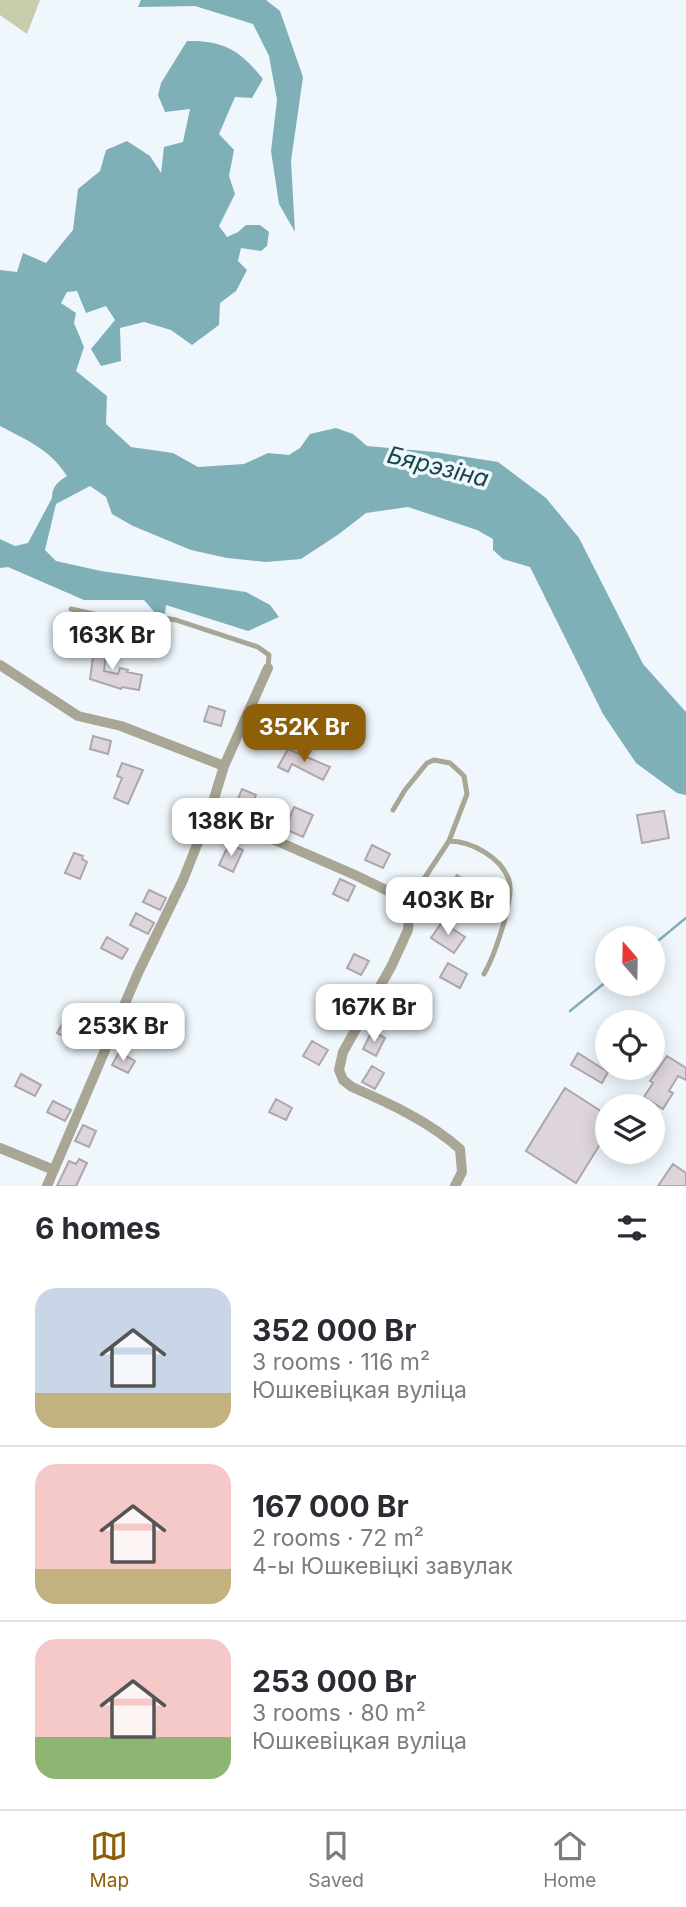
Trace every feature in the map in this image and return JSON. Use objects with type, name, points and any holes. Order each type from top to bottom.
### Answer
[{"type":"street","points":[[0,665],[78,716],[121,726],[224,766]]},
{"type":"street","points":[[47,1186],[138,973],[183,880],[210,812],[224,766],[268,668]]},
{"type":"street","points":[[210,812],[355,875],[392,893],[406,906],[410,919],[408,930],[391,967],[343,1052],[339,1070],[343,1080],[352,1087],[421,1122],[460,1149],[462,1172],[455,1186]]},
{"type":"street","points":[[0,1148],[54,1170]]},
{"type":"lane","points":[[71,608],[103,616],[146,615],[176,621],[258,647],[269,655],[268,668]]},
{"type":"lane","points":[[393,810],[427,763],[434,760],[450,763],[464,776],[467,794],[449,841],[406,906]]},
{"type":"lane","points":[[449,841],[462,841],[494,859],[509,880],[510,894],[491,963],[484,974]]},
{"type":"green space","points":[[0,0],[40,0],[27,34],[0,15]]},
{"type":"water","points":[[141,0],[266,0],[280,11],[303,77],[291,161],[295,232],[279,204],[271,151],[277,100],[269,56],[253,24],[195,6],[138,7]]},
{"type":"water","name":"Бярэзіна","points":[[187,41],[222,45],[231,49],[247,61],[263,79],[252,98],[235,97],[219,134],[234,150],[229,176],[235,194],[219,226],[227,237],[246,225],[260,225],[269,232],[267,246],[261,251],[241,248],[238,261],[247,270],[236,291],[220,303],[219,325],[192,345],[171,330],[144,322],[120,328],[121,361],[101,366],[91,349],[115,320],[106,306],[86,313],[77,291],[67,292],[61,303],[76,313],[74,323],[84,347],[76,371],[107,396],[106,424],[131,447],[173,453],[198,467],[244,464],[268,453],[289,455],[300,448],[310,434],[336,428],[353,434],[367,446],[435,452],[498,462],[546,498],[579,538],[643,664],[686,712],[686,795],[677,793],[636,763],[603,714],[530,567],[503,559],[493,550],[493,539],[477,530],[408,507],[366,513],[301,559],[266,562],[227,558],[191,550],[133,526],[112,514],[106,497],[90,486],[56,504],[45,550],[56,561],[101,571],[246,592],[270,605],[279,617],[248,631],[166,605],[165,614],[157,615],[144,600],[84,600],[8,567],[0,568],[0,539],[15,546],[28,543],[52,498],[54,488],[67,476],[45,452],[0,426],[0,270],[17,272],[23,253],[46,263],[73,230],[78,189],[100,171],[106,150],[127,141],[150,156],[161,173],[164,147],[183,142],[190,109],[165,112],[158,95],[161,83]]},
{"type":"building","points":[[95,643],[107,645],[104,671],[118,674],[120,668],[142,675],[139,690],[121,689],[90,679]]},
{"type":"building","points":[[209,706],[225,711],[221,726],[204,721]]},
{"type":"building","points":[[260,720],[275,727],[268,742],[253,736]]},
{"type":"building","points":[[93,736],[111,741],[108,754],[90,749]]},
{"type":"building","points":[[288,749],[330,767],[323,780],[292,764],[288,772],[278,767]]},
{"type":"building","points":[[122,763],[143,770],[128,804],[114,798],[122,778],[117,776]]},
{"type":"building","points":[[242,789],[256,795],[249,812],[235,806]]},
{"type":"building","points":[[294,807],[313,815],[303,837],[285,829]]},
{"type":"building","points":[[664,811],[669,838],[642,843],[637,815]]},
{"type":"building","points":[[229,844],[243,850],[233,872],[219,865]]},
{"type":"building","points":[[372,845],[390,854],[383,868],[365,860]]},
{"type":"building","points":[[74,853],[83,856],[82,859],[87,862],[80,879],[65,873]]},
{"type":"building","points":[[457,875],[468,882],[457,901],[445,894]]},
{"type":"building","points":[[340,879],[355,886],[348,901],[333,894]]},
{"type":"building","points":[[149,890],[166,898],[160,910],[143,902]]},
{"type":"building","points":[[136,913],[154,923],[148,934],[130,925]]},
{"type":"building","points":[[442,922],[465,937],[454,953],[431,938]]},
{"type":"building","points":[[107,937],[128,949],[122,959],[101,948]]},
{"type":"building","points":[[354,954],[369,961],[361,975],[347,968]]},
{"type":"building","points":[[448,963],[467,974],[460,988],[440,977]]},
{"type":"building","points":[[398,998],[414,1007],[407,1020],[390,1010]]},
{"type":"building","points":[[135,1010],[149,1017],[140,1034],[143,1036],[139,1044],[126,1038],[135,1019],[132,1017]]},
{"type":"building","points":[[70,1011],[95,1022],[84,1045],[57,1033]]},
{"type":"building","points":[[372,1031],[385,1038],[376,1056],[363,1049]]},
{"type":"building","points":[[312,1041],[328,1050],[319,1065],[303,1056]]},
{"type":"building","points":[[119,1052],[135,1061],[128,1073],[112,1065]]},
{"type":"building","points":[[578,1053],[595,1064],[595,1079],[571,1065]]},
{"type":"building","points":[[667,1056],[686,1068],[686,1080],[678,1076],[669,1091],[673,1093],[665,1106],[665,1094],[646,1094],[653,1083],[651,1080],[665,1080]]},
{"type":"building","points":[[372,1066],[384,1073],[375,1089],[362,1082]]},
{"type":"building","points":[[21,1074],[41,1085],[35,1096],[15,1086]]},
{"type":"building","points":[[565,1088],[595,1107],[595,1152],[576,1183],[526,1151]]},
{"type":"building","points":[[276,1099],[292,1108],[286,1120],[269,1112]]},
{"type":"building","points":[[53,1101],[71,1110],[65,1121],[47,1112]]},
{"type":"building","points":[[83,1125],[96,1131],[89,1147],[75,1141]]},
{"type":"building","points":[[79,1159],[87,1163],[76,1186],[57,1186],[69,1161],[76,1164]]},
{"type":"building","points":[[673,1164],[686,1173],[686,1186],[658,1186]]},
{"type":"waterway","points":[[665,935],[686,918]]},
{"type":"waterway","points":[[570,1011],[595,991]]}]
